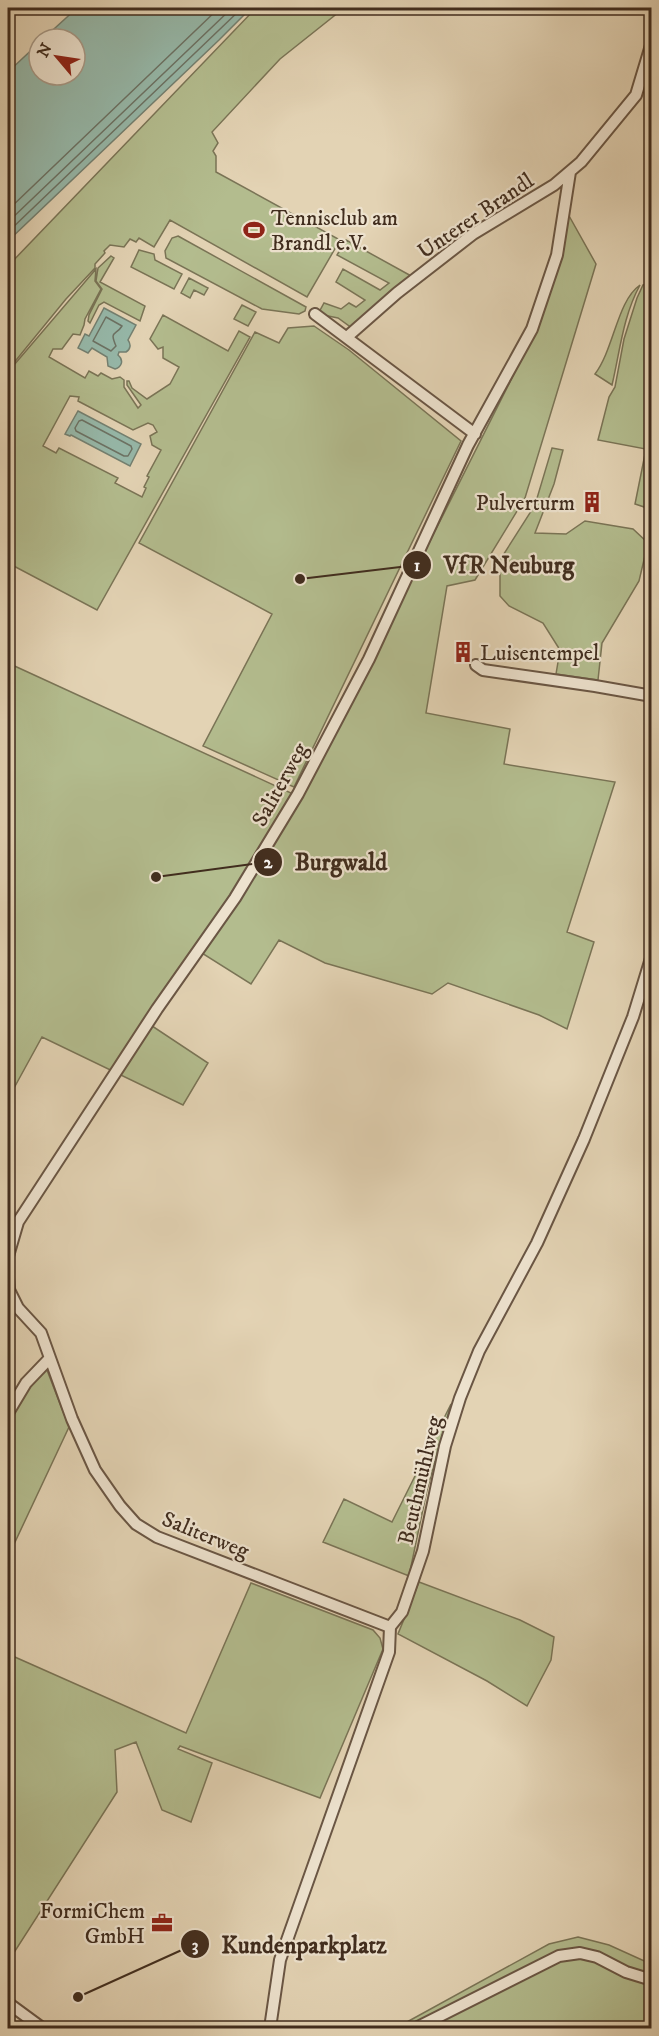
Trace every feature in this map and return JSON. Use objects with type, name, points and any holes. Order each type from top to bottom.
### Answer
[{"type":"street","name":"Unterer Brandl","points":[[347,337],[397,293],[473,234],[554,186],[582,162],[636,94],[651,42]]},
{"type":"street","name":"Unterer Brandl","points":[[474,434],[532,329],[557,255],[570,172]]},
{"type":"street","points":[[315,314],[474,434]]},
{"type":"street","name":"Saliterweg","points":[[8,1256],[18,1222],[157,1009],[235,898],[298,794],[369,659],[474,434]]},
{"type":"street","points":[[476,664],[483,670],[651,696]]},
{"type":"street","name":"Beuthmühlweg","points":[[270,2028],[280,1960],[389,1652],[390,1627],[402,1612],[423,1551],[445,1446],[460,1398],[479,1351],[537,1244],[584,1139],[633,1017],[651,955]]},
{"type":"street","name":"Saliterweg","points":[[8,1277],[9,1290],[18,1308],[41,1334],[95,1470],[120,1506],[136,1524],[157,1536],[390,1627]]},
{"type":"street","points":[[8,1413],[26,1383],[49,1359]]},
{"type":"street","points":[[416,2028],[559,1956],[580,1953],[597,1957],[626,1972],[651,1980]]},
{"type":"street","points":[[8,2003],[42,2028]]},
{"type":"shaded area","points":[[256,8],[344,8],[280,59],[212,132],[218,143],[213,151],[216,156],[216,172],[340,240],[307,297],[170,220],[154,247],[139,238],[136,242],[130,239],[124,247],[110,245],[95,264],[95,268],[66,299],[8,370],[8,266]]},
{"type":"shaded area","points":[[568,214],[596,264],[525,498],[475,580],[447,586],[426,713],[510,729],[504,764],[615,782],[567,932],[594,942],[567,1029],[539,1015],[448,983],[432,994],[325,963],[279,940],[251,984],[194,948],[143,1020],[208,1063],[183,1105],[42,1037],[8,1099],[8,663],[291,793],[292,797],[300,800],[536,330]]},
{"type":"shaded area","points":[[178,236],[306,307],[305,311],[299,314],[262,309],[166,258],[165,251],[172,238]]},
{"type":"shaded area","points":[[346,240],[413,277],[352,328],[338,318],[318,314],[324,303],[341,309],[349,303],[356,307],[365,300],[336,282],[343,269],[380,290],[389,283],[337,255]]},
{"type":"shaded area","points":[[139,250],[154,254],[155,260],[182,274],[174,289],[131,267]]},
{"type":"shaded area","points":[[111,256],[114,258],[100,282],[145,306],[140,321],[104,302],[99,305],[90,323],[88,321],[102,289],[96,281],[98,268]]},
{"type":"shaded area","points":[[96,269],[95,281],[101,289],[85,319],[80,335],[73,334],[62,349],[53,349],[49,357],[85,378],[89,371],[98,376],[101,373],[112,379],[120,377],[124,380],[124,387],[138,408],[141,405],[127,385],[127,381],[132,388],[147,399],[170,384],[179,367],[163,358],[163,347],[158,349],[150,339],[163,315],[228,351],[239,331],[250,337],[97,610],[8,563],[8,372]],"holes":[[[70,396],[79,397],[78,401],[133,430],[148,423],[153,425],[157,432],[150,436],[152,445],[161,450],[147,476],[149,477],[142,497],[115,483],[118,478],[59,448],[56,453],[43,446]]]},
{"type":"shaded area","points":[[189,278],[208,288],[204,295],[194,290],[190,298],[181,293]]},
{"type":"shaded area","points":[[652,283],[651,516],[644,507],[635,504],[646,449],[598,440],[609,397],[615,387],[624,339],[637,298],[643,285]]},
{"type":"shaded area","points":[[640,285],[626,321],[612,385],[595,374],[607,352],[626,302]]},
{"type":"shaded area","points":[[242,305],[256,312],[248,326],[234,319]]},
{"type":"shaded area","points":[[314,326],[349,350],[461,441],[294,787],[203,746],[272,614],[139,543],[255,332],[279,343],[288,328]]},
{"type":"shaded area","points":[[552,448],[563,450],[554,484],[535,533],[566,534],[585,521],[633,529],[648,543],[639,581],[602,643],[598,680],[556,674],[560,650],[543,623],[509,606],[500,596],[500,560],[535,505]]},
{"type":"shaded area","points":[[45,1365],[69,1427],[8,1557],[8,1427],[10,1415]]},
{"type":"shaded area","points":[[451,1404],[427,1490],[409,1576],[323,1542],[344,1499],[392,1522]]},
{"type":"shaded area","points":[[419,1582],[520,1620],[554,1637],[551,1660],[527,1706],[487,1681],[398,1634]]},
{"type":"shaded area","points":[[251,1583],[373,1630],[380,1638],[383,1649],[320,1798],[180,1746],[178,1749],[212,1763],[191,1822],[162,1810],[136,1742],[115,1750],[117,1792],[8,1962],[8,1844],[10,1840],[8,1838],[8,1654],[186,1733]]},
{"type":"shaded area","points":[[578,1937],[609,1945],[651,1964],[651,2028],[396,2028],[549,1944]]},
{"type":"water","points":[[77,8],[251,8],[8,241],[8,72],[27,54],[27,87],[87,87],[87,27],[56,27]]},
{"type":"water","points":[[104,308],[136,325],[128,340],[130,348],[126,352],[119,352],[121,363],[115,369],[108,366],[107,357],[92,348],[88,353],[78,348],[85,334],[89,336]]},
{"type":"water","points":[[78,411],[141,444],[130,466],[65,434]]},
{"type":"place","name":"Tennisclub am Brandl e.V.","points":[[254,230]]},
{"type":"place","name":"Pulverturm","points":[[592,502]]},
{"type":"place","name":"VfR Neuburg","points":[[300,579]]},
{"type":"place","name":"Luisentempel","points":[[463,652]]},
{"type":"place","name":"Burgwald","points":[[156,877]]},
{"type":"place","name":"FormiChem GmbH","points":[[162,1923]]},
{"type":"place","name":"Kundenparkplatz","points":[[78,1997]]}]
